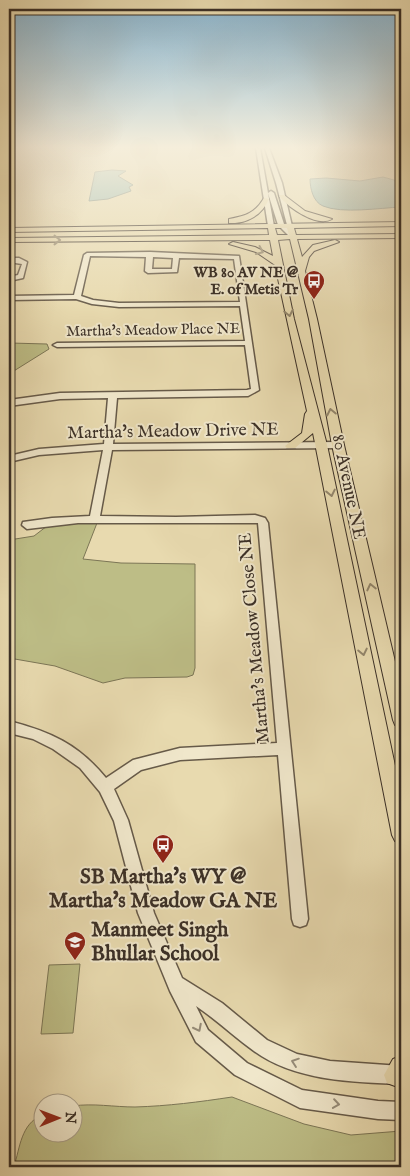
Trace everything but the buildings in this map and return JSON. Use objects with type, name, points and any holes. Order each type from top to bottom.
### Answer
[{"type":"main road","points":[[9,230],[236,220],[255,214],[261,210],[264,203]]},
{"type":"main road","points":[[288,203],[292,208],[312,216],[401,224]]},
{"type":"main road","points":[[9,240],[108,239],[401,224]]},
{"type":"main road","points":[[61,228],[282,231],[401,238]]},
{"type":"main road","points":[[282,231],[308,302]]},
{"type":"main road","name":"80 Avenue NE","points":[[282,231],[280,265],[321,445],[401,835]]},
{"type":"main road","name":"80 Avenue NE","points":[[282,231],[302,273],[338,445],[401,720]]},
{"type":"main road","points":[[302,273],[304,258],[316,247],[340,241],[401,238]]},
{"type":"main road","points":[[108,239],[241,245],[264,252],[280,265]]},
{"type":"main road","points":[[291,446],[306,434],[311,404]]},
{"type":"street","name":"80 Avenue NE","points":[[268,203],[282,231]]},
{"type":"street","points":[[274,203],[282,231]]},
{"type":"street","name":"80 Avenue NE","points":[[282,203],[282,231]]},
{"type":"street","points":[[9,403],[60,396],[252,392],[255,390],[237,257],[93,253],[87,255],[77,297]]},
{"type":"street","points":[[150,254],[148,271],[152,273],[174,271],[176,254]]},
{"type":"street","points":[[9,260],[19,260],[25,263],[21,277],[9,280]]},
{"type":"street","points":[[9,299],[77,297],[92,302],[118,305],[244,304]]},
{"type":"street","name":"Martha's Meadow Place NE","points":[[58,345],[249,343]]},
{"type":"street","points":[[27,525],[49,520],[95,518],[108,447],[113,395]]},
{"type":"street","name":"Martha's Meadow Drive NE","points":[[9,459],[39,452],[108,447],[338,445]]},
{"type":"street","name":"Martha's Meadow Close NE","points":[[95,518],[129,520],[261,520],[263,523],[300,919]]},
{"type":"street","points":[[9,727],[36,734],[58,745],[84,763],[105,787],[121,820],[146,913],[176,984],[202,1036],[241,1069],[300,1100],[401,1111]]},
{"type":"street","points":[[105,787],[138,765],[180,754],[284,749]]},
{"type":"street","points":[[176,984],[216,1009],[261,1046],[295,1063],[330,1070],[399,1072]]},
{"type":"green space","points":[[10,343],[47,344],[49,349],[9,374]]},
{"type":"green space","points":[[57,523],[97,523],[83,559],[121,563],[195,564],[195,668],[193,675],[187,677],[125,678],[103,683],[55,666],[9,658],[9,540],[34,536],[47,526]]},
{"type":"green space","points":[[80,964],[73,1033],[41,1034],[49,965]]},
{"type":"green space","points":[[232,1097],[304,1124],[351,1135],[401,1131],[401,1167],[14,1167],[22,1137],[32,1122],[32,1144],[82,1144],[82,1105],[127,1107],[183,1104]]},
{"type":"water","points":[[319,203],[401,203],[401,207],[340,210]]},
{"type":"place","name":"WB 80 AV NE @ E. of Metis Tr","points":[[314,300]]},
{"type":"place","name":"SB Martha's WY @ Martha's Meadow GA NE","points":[[163,864]]},
{"type":"place","name":"Manmeet Singh Bhullar School","points":[[75,961]]}]
